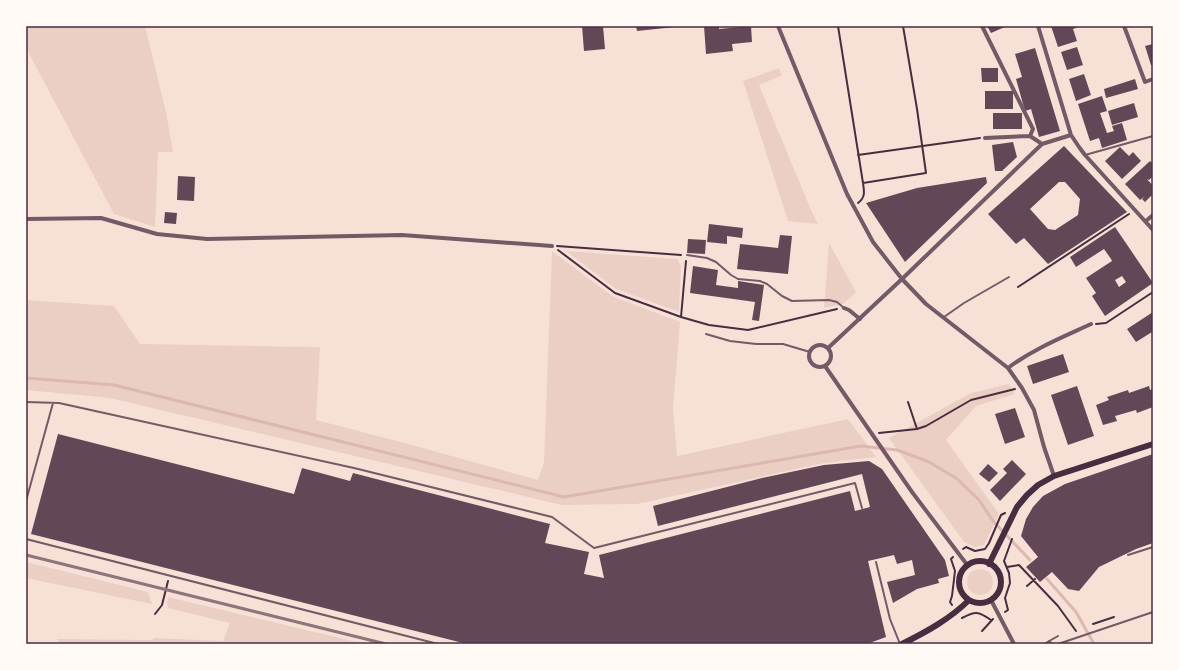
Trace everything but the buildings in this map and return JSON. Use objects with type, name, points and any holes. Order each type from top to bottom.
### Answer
[{"type":"main road","points":[[989,564],[1017,506],[1038,485],[1054,476],[1153,444]]},
{"type":"main road","points":[[978,562],[989,564],[995,567],[998,572],[1001,585],[999,591],[996,596],[990,600],[980,603],[969,600],[964,596],[959,583],[963,570],[978,562]]},
{"type":"main road","points":[[901,644],[941,623],[969,600]]},
{"type":"street","points":[[778,26],[847,194],[873,242],[902,279],[926,304],[1008,368],[1022,388],[1034,410],[1054,476]]},
{"type":"street","points":[[982,26],[1033,129],[1030,136]]},
{"type":"street","points":[[1038,26],[1071,135],[1085,155],[1153,230]]},
{"type":"street","points":[[1124,26],[1145,82],[1153,80]]},
{"type":"street","points":[[828,348],[1042,144],[1071,135]]},
{"type":"street","points":[[985,138],[1030,136],[1042,144]]},
{"type":"street","points":[[1146,221],[1153,215]]},
{"type":"street","points":[[26,218],[101,218],[157,234],[206,239],[402,235],[552,246]]},
{"type":"street","points":[[844,308],[860,319]]},
{"type":"street","points":[[1008,368],[1025,356],[1091,324]]},
{"type":"street","points":[[818,345],[828,348],[831,358],[828,364],[821,367],[814,365],[810,359],[810,352],[812,348],[818,345]]},
{"type":"street","points":[[825,366],[937,526],[968,566]]},
{"type":"street","points":[[990,600],[1014,644]]},
{"type":"lane","points":[[1085,155],[1153,136]]},
{"type":"lane","points":[[687,255],[707,258],[716,262],[738,279],[760,281],[767,284],[782,296],[792,300],[829,300],[837,302],[844,308]]},
{"type":"lane","points":[[943,318],[964,303],[1009,277]]},
{"type":"lane","points":[[706,334],[730,341],[756,344],[783,344],[810,352]]},
{"type":"lane","points":[[26,402],[59,403],[354,468],[552,517],[594,548],[855,482],[862,508]]},
{"type":"lane","points":[[26,502],[53,403]]},
{"type":"lane","points":[[26,539],[438,644]]},
{"type":"lane","points":[[1128,555],[1153,547]]},
{"type":"lane","points":[[876,562],[890,619],[901,644]]},
{"type":"lane","points":[[1058,644],[1153,612]]},
{"type":"lane","points":[[1044,644],[1058,636]]},
{"type":"lane","points":[[1049,641],[1052,644]]},
{"type":"path","points":[[838,26],[865,194]]},
{"type":"path","points":[[863,183],[926,173],[903,26]]},
{"type":"path","points":[[858,155],[985,138]]},
{"type":"path","points":[[1018,287],[1134,209]]},
{"type":"path","points":[[552,246],[687,255],[681,317]]},
{"type":"path","points":[[552,246],[615,293],[681,317],[709,325],[748,330],[844,308]]},
{"type":"path","points":[[1091,324],[1106,323],[1153,292]]},
{"type":"path","points":[[872,434],[917,430],[972,400],[1022,388]]},
{"type":"path","points":[[908,402],[917,430]]},
{"type":"path","points":[[966,547],[975,551],[985,549],[992,538],[1001,515]]},
{"type":"path","points":[[1008,547],[1004,561],[1009,573],[1010,583],[1005,598],[1008,610]]},
{"type":"path","points":[[950,602],[955,571],[951,559]]},
{"type":"path","points":[[1007,567],[1019,565],[1034,579],[1058,606],[1074,630]]},
{"type":"path","points":[[155,614],[162,605],[169,576]]},
{"type":"path","points":[[1028,586],[1034,579]]},
{"type":"path","points":[[963,618],[970,613],[975,612],[982,614],[991,620],[982,631]]},
{"type":"path","points":[[1092,625],[1114,617]]},
{"type":"shaded area","points":[[26,26],[145,26],[166,112],[173,152],[158,152],[155,227],[114,214],[26,48]]},
{"type":"shaded area","points":[[779,68],[782,75],[759,85],[818,224],[788,221],[743,81]]},
{"type":"shaded area","points":[[829,243],[856,292],[843,304],[824,308]]},
{"type":"shaded area","points":[[552,251],[612,296],[680,322],[673,408],[677,456],[848,419],[876,457],[824,463],[637,504],[562,505],[110,398],[26,390],[26,300],[114,306],[140,344],[320,347],[316,420],[538,480],[544,463]]},
{"type":"shaded area","points":[[566,251],[677,259],[681,266],[679,312],[616,289]]},
{"type":"shaded area","points":[[1009,384],[1015,394],[976,406],[946,440],[999,514],[984,545],[975,547],[964,542],[889,438],[971,393]]},
{"type":"shaded area","points":[[26,562],[148,592],[152,604],[26,578]]},
{"type":"shaded area","points":[[980,569],[989,573],[993,582],[989,591],[980,595],[971,591],[967,582],[971,573]]},
{"type":"shaded area","points":[[168,597],[365,644],[77,644],[59,643],[57,639],[152,640],[154,638],[223,641],[230,623],[168,608]]},
{"type":"waterway","points":[[26,378],[114,385],[564,497],[861,446],[897,450],[927,461],[956,478],[979,500],[993,521],[1030,560]]},
{"type":"waterway","points":[[1047,579],[1076,612],[1094,644]]},
{"type":"railway","points":[[26,555],[386,644]]}]
